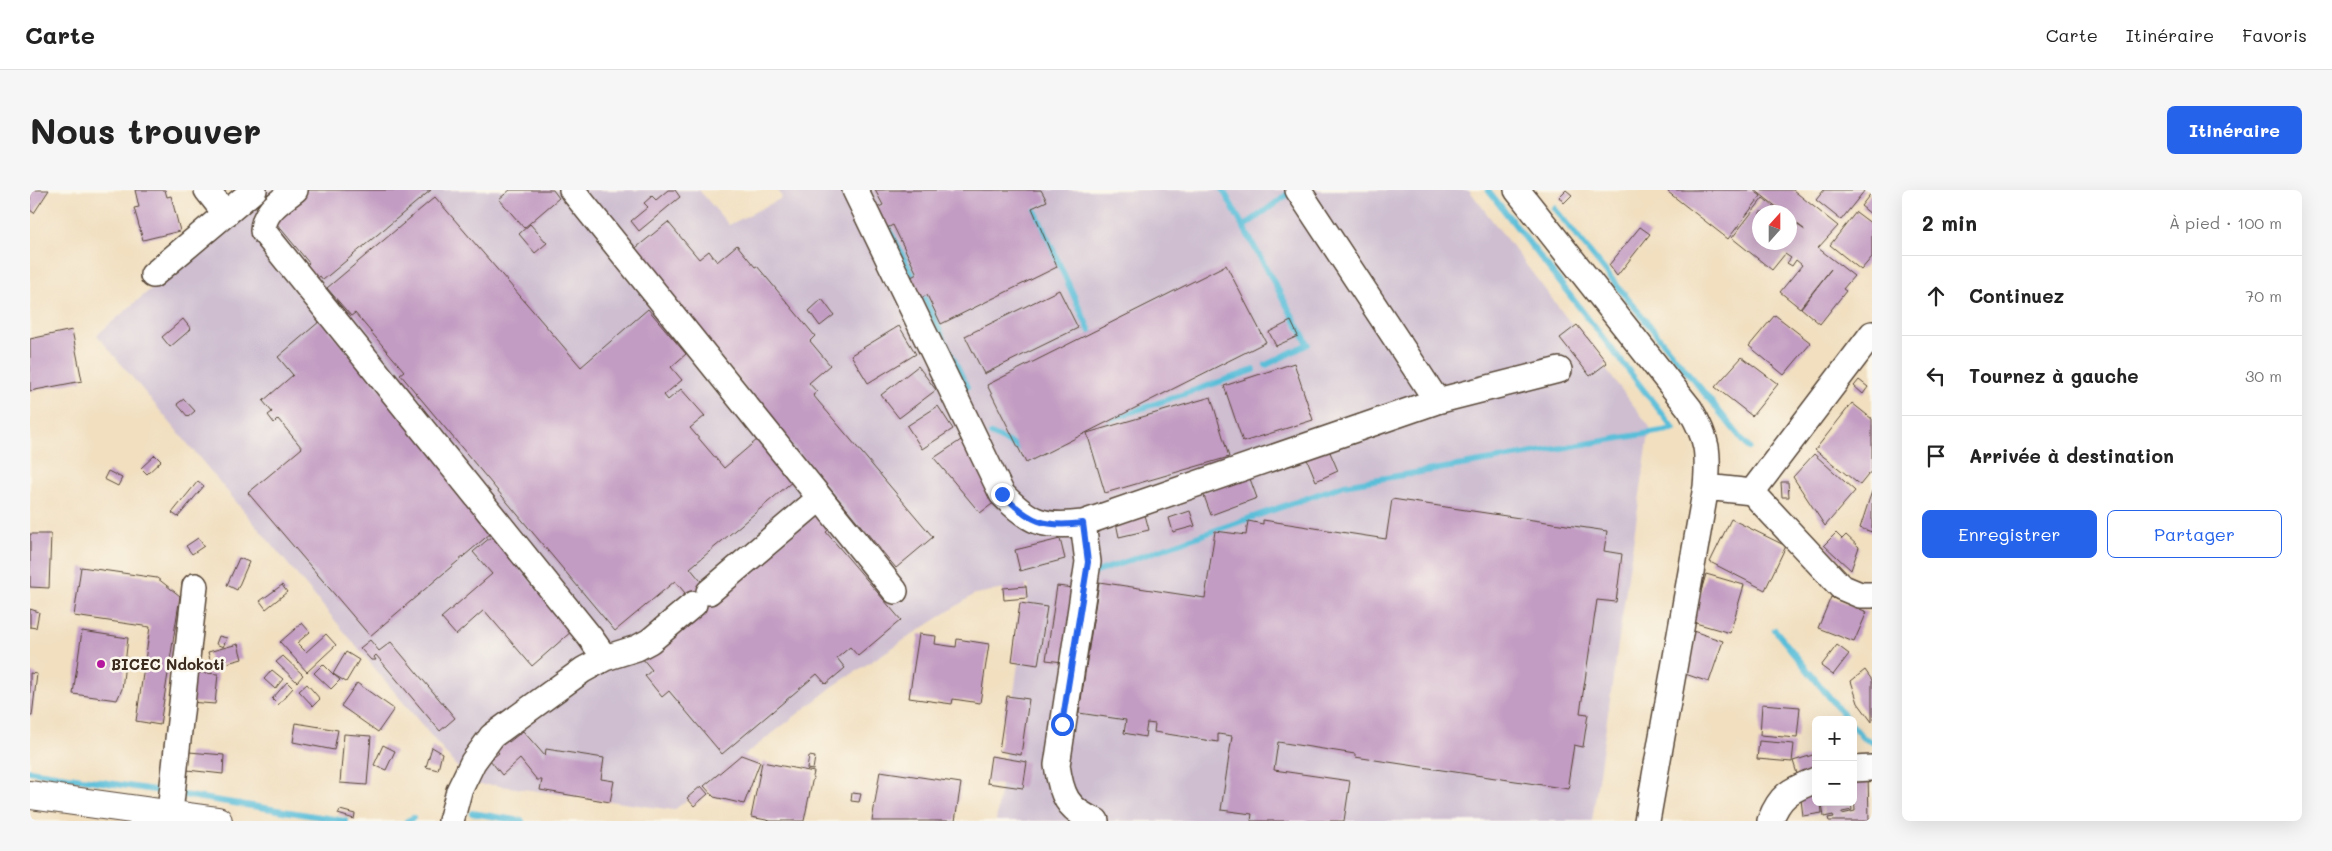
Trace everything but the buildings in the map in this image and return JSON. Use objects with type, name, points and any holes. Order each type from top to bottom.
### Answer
[{"type":"main road","points":[[30,795],[170,817],[218,821]]},
{"type":"street","points":[[207,190],[226,214]]},
{"type":"street","points":[[153,275],[254,190]]},
{"type":"street","points":[[295,190],[270,210],[263,222],[263,231],[584,629],[605,658]]},
{"type":"street","points":[[572,190],[894,591]]},
{"type":"street","points":[[855,190],[1002,494],[1018,511],[1040,523],[1063,526],[1083,523],[1437,401],[1559,370]]},
{"type":"street","points":[[1298,190],[1437,401]]},
{"type":"street","points":[[1517,190],[1690,409],[1702,430],[1708,454],[1706,487],[1647,821]]},
{"type":"street","points":[[1752,492],[1872,334]]},
{"type":"street","points":[[1706,487],[1752,492],[1841,587],[1860,594],[1872,595]]},
{"type":"street","points":[[451,821],[459,791],[473,762],[492,736],[584,670],[605,658],[637,648],[650,641],[820,498]]},
{"type":"street","points":[[1083,523],[1088,562],[1057,765],[1060,790],[1072,807],[1096,821]]},
{"type":"street","points":[[170,817],[195,586]]},
{"type":"street","points":[[1857,770],[1872,768]]},
{"type":"street","points":[[1770,821],[1777,803],[1792,789],[1812,782]]},
{"type":"shaded area","points":[[267,190],[699,190],[729,225],[782,198],[778,190],[1469,190],[1650,427],[1592,821],[996,821],[1029,585],[975,594],[835,685],[674,810],[494,785],[472,785],[97,335]]},
{"type":"waterway","points":[[1223,190],[1308,344],[1266,365]]},
{"type":"waterway","points":[[1091,574],[1344,485],[1674,429],[1488,190]]},
{"type":"waterway","points":[[1243,227],[1292,191]]},
{"type":"waterway","points":[[1554,208],[1749,448]]},
{"type":"waterway","points":[[1035,211],[1094,340]]},
{"type":"waterway","points":[[889,229],[912,274]]},
{"type":"waterway","points":[[924,298],[967,387]]},
{"type":"waterway","points":[[1108,420],[1254,370]]},
{"type":"waterway","points":[[991,434],[1020,448]]},
{"type":"waterway","points":[[1775,630],[1845,716]]},
{"type":"waterway","points":[[1857,731],[1862,737],[1872,742]]},
{"type":"waterway","points":[[30,771],[167,792]]},
{"type":"waterway","points":[[177,794],[346,821]]},
{"type":"waterway","points":[[472,813],[522,821]]},
{"type":"waterway","points":[[407,821],[413,818]]},
{"type":"place","name":"BICEC Ndokoti","points":[[101,664]]},
{"type":"route","points":[[1002,494],[1018,511],[1040,523],[1063,526],[1083,523],[1088,562],[1062,724]]}]
